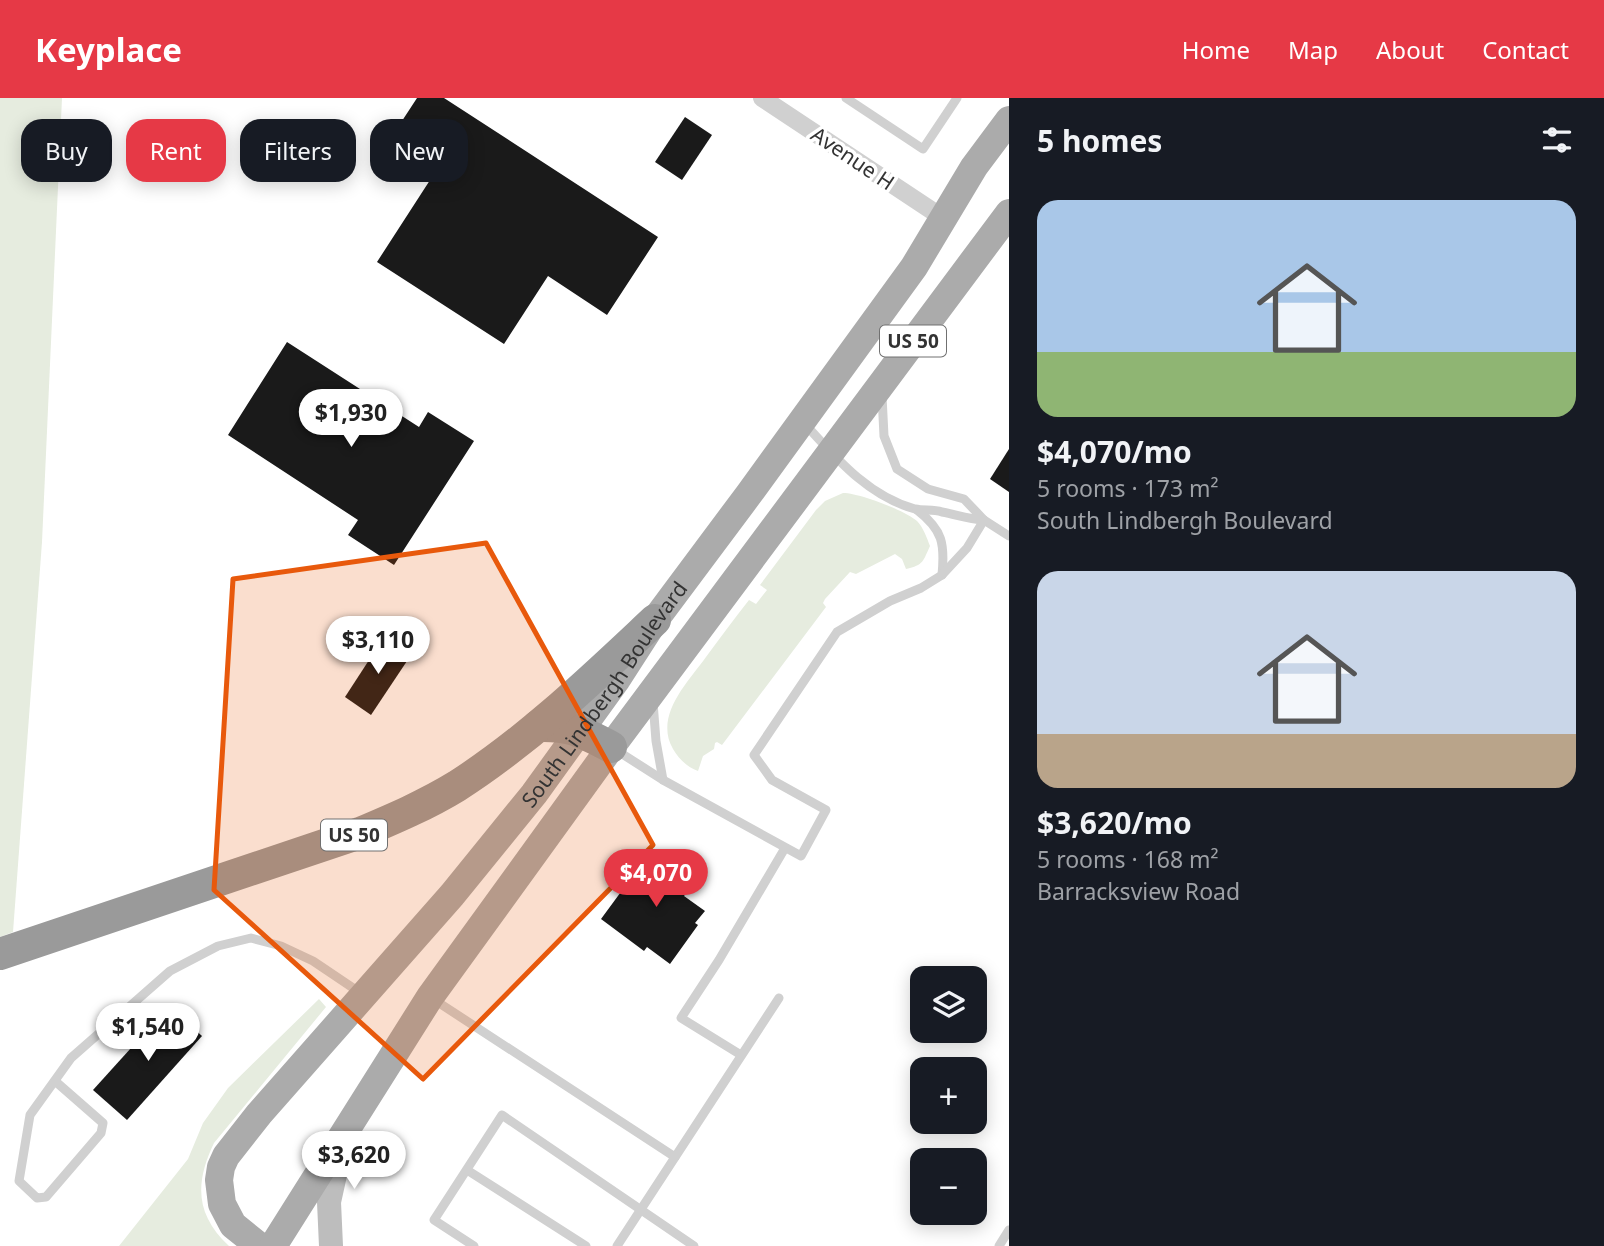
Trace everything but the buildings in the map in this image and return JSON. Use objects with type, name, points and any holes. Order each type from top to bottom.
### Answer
[{"type":"highway","name":"US 50","points":[[0,954],[360,833],[401,816],[455,787],[538,726],[581,690],[655,620]]},
{"type":"highway","points":[[538,726],[563,726],[580,730],[611,747]]},
{"type":"main road","name":"South Lindbergh Boulevard","points":[[259,1246],[233,1225],[222,1204],[219,1193],[221,1167],[226,1156],[259,1114],[494,844],[580,730],[655,620],[914,267],[974,167],[1009,120]]},
{"type":"main road","name":"South Lindbergh Boulevard","points":[[273,1246],[430,997],[611,747],[882,383],[1005,228]]},
{"type":"street","name":"Avenue H","points":[[762,98],[943,218]]},
{"type":"street","points":[[331,1246],[329,1202],[344,1135]]},
{"type":"lane","points":[[846,98],[923,149],[957,98]]},
{"type":"lane","points":[[882,383],[884,436],[897,469],[928,489],[964,499],[984,520],[1009,536]]},
{"type":"lane","points":[[801,420],[844,468],[895,502],[917,510],[941,511],[959,518],[984,520]]},
{"type":"lane","points":[[917,510],[932,522],[940,534],[943,549],[942,575]]},
{"type":"lane","points":[[611,747],[663,780],[801,856],[825,810],[772,780],[754,755],[837,632],[942,575],[967,548],[984,520]]},
{"type":"lane","points":[[652,692],[656,741],[663,780]]},
{"type":"lane","points":[[741,1055],[681,1018],[719,960],[785,848]]},
{"type":"lane","points":[[55,1081],[103,1123],[101,1133],[47,1196],[37,1198],[19,1181],[30,1115],[71,1058],[170,971],[218,946],[251,938],[281,946],[313,961],[363,995]]},
{"type":"lane","points":[[430,997],[675,1157]]},
{"type":"lane","points":[[617,1246],[779,998]]},
{"type":"lane","points":[[474,1246],[434,1220],[502,1115],[694,1246]]},
{"type":"lane","points":[[467,1170],[586,1246]]},
{"type":"lane","points":[[999,1246],[1009,1230]]},
{"type":"highlighted area","points":[[486,543],[653,845],[423,1079],[214,890],[233,579]]},
{"type":"shaded area","points":[[0,98],[62,98],[61,119],[21,119],[21,182],[58,182],[42,542],[13,932],[0,937]]},
{"type":"shaded area","points":[[843,493],[881,503],[917,521],[930,546],[924,559],[920,564],[906,569],[902,559],[895,554],[856,574],[850,572],[825,599],[823,603],[826,607],[722,745],[715,743],[714,749],[703,756],[698,771],[690,767],[675,753],[668,737],[667,724],[675,700],[749,600],[756,604],[767,590],[760,585],[816,510],[825,501]]},
{"type":"shaded area","points":[[319,999],[326,1007],[214,1143],[208,1158],[201,1185],[204,1210],[218,1234],[229,1246],[119,1246],[188,1159],[203,1123],[228,1088]]}]
